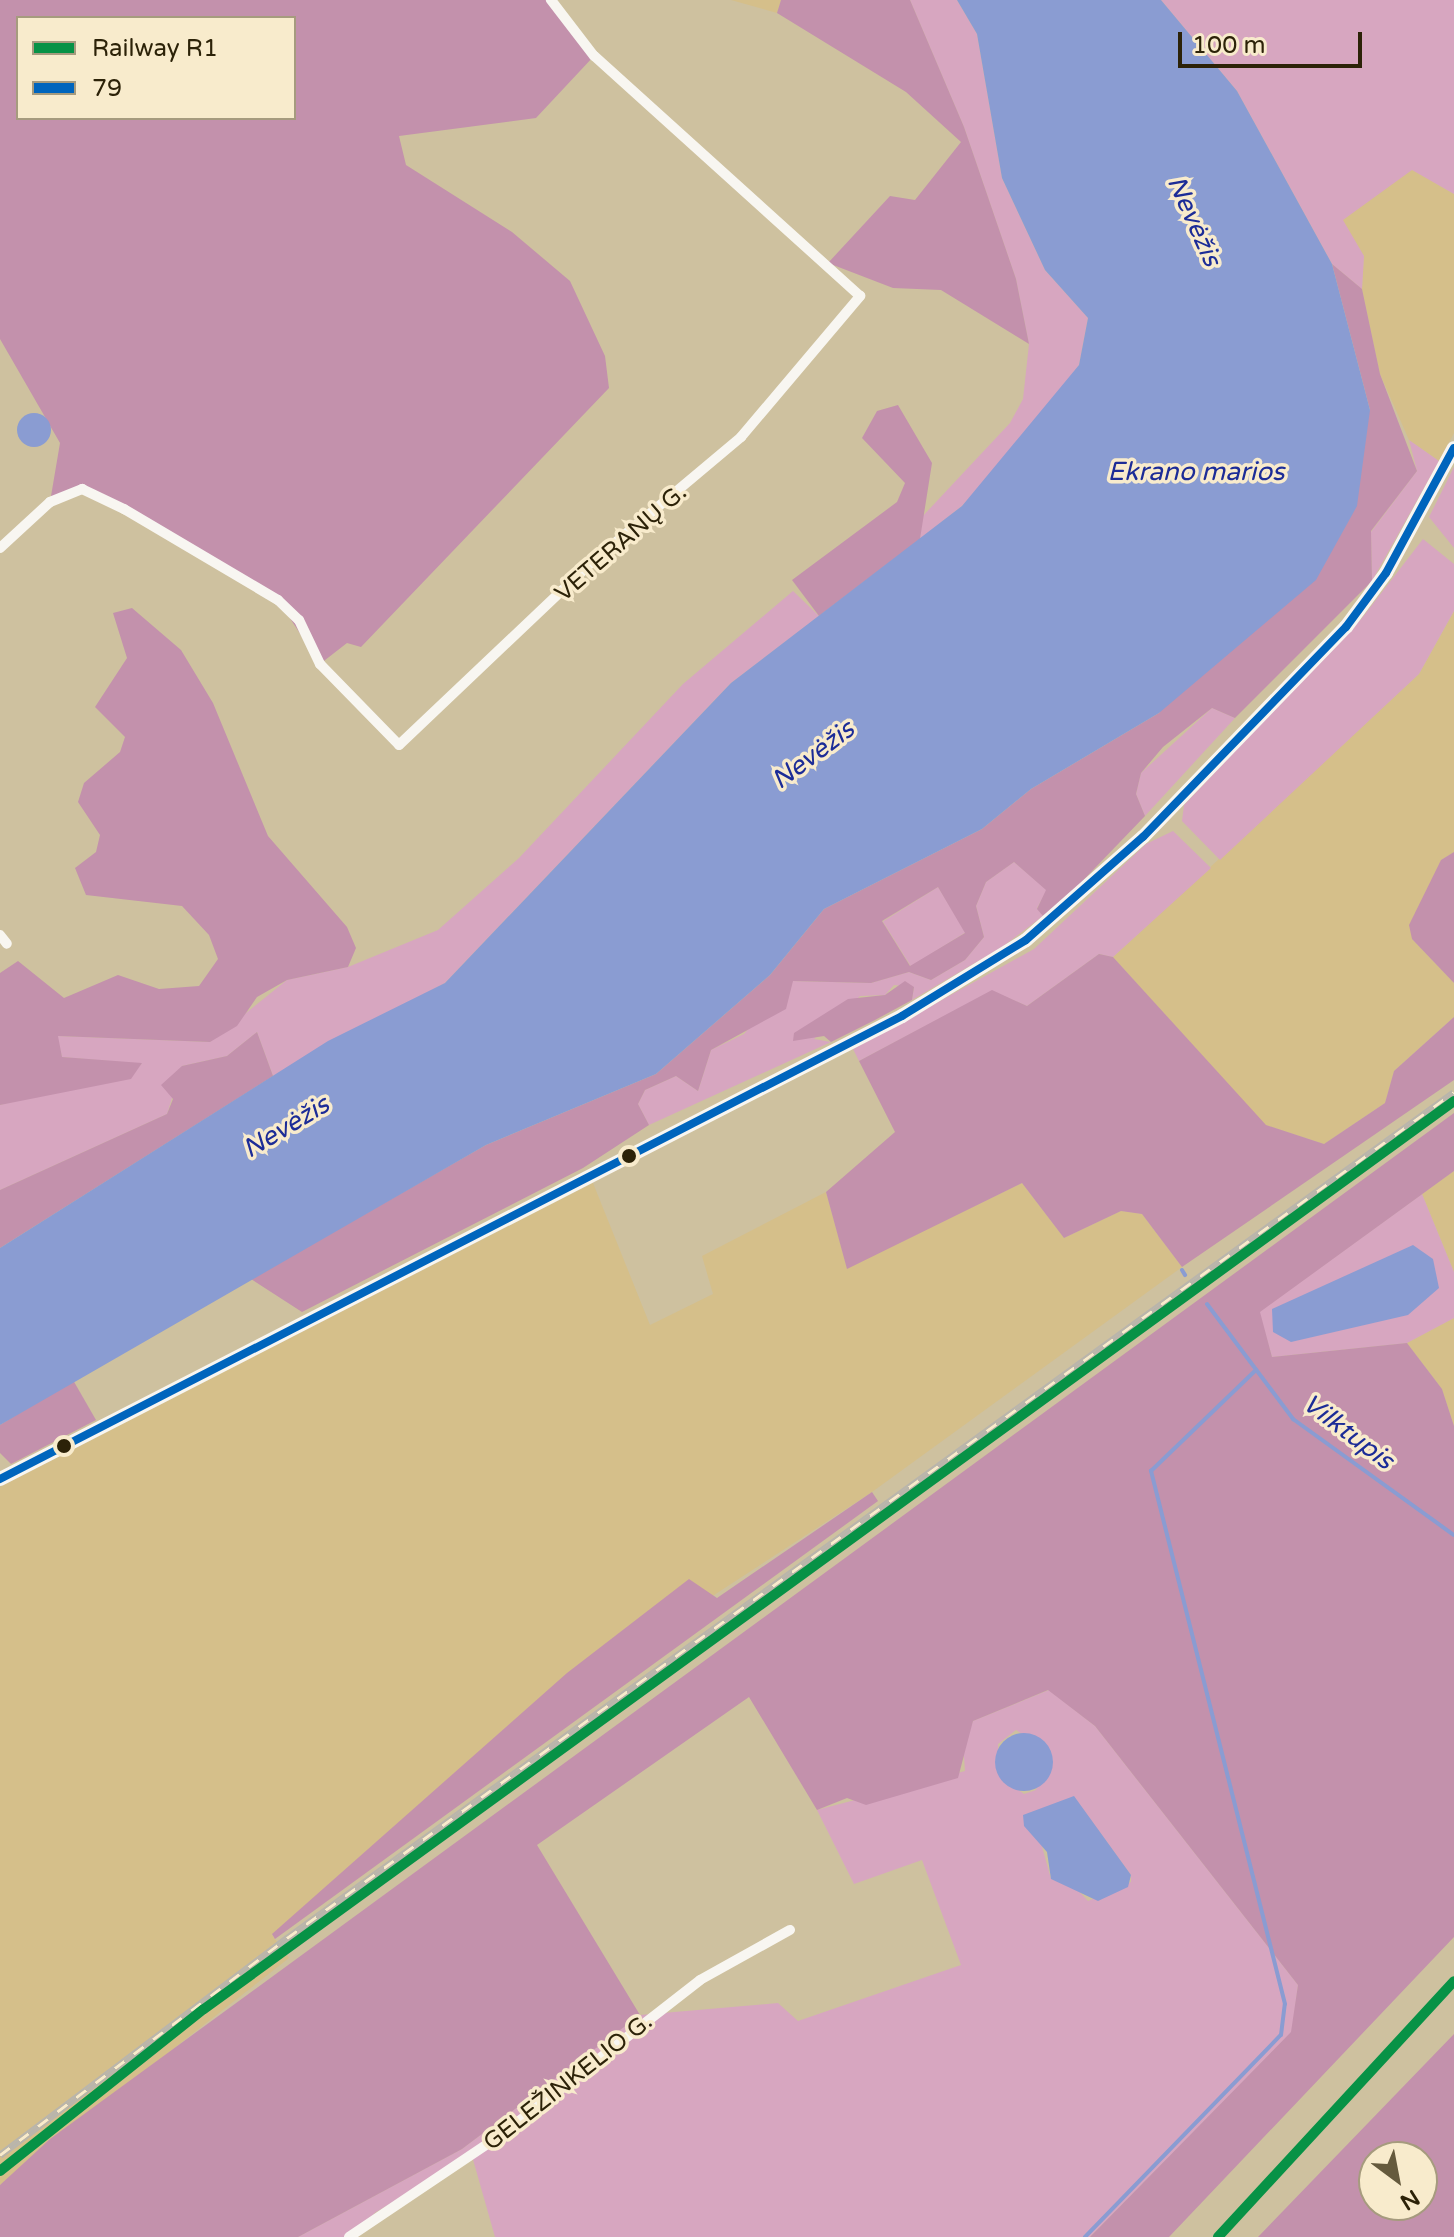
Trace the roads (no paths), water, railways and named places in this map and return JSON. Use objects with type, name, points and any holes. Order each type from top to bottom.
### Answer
[{"type":"main road","points":[[0,1479],[902,1016],[1026,940],[1143,837],[1346,627],[1386,573],[1454,448]]},
{"type":"street","name":"VETERANŲ G.","points":[[0,548],[50,502],[71,493],[82,489],[110,502],[278,600],[299,620],[320,664],[399,745],[591,563],[741,437],[860,296],[594,56],[551,0]]},
{"type":"street","name":"GELEŽINKELIO G.","points":[[349,2237],[505,2132],[700,1980],[790,1930]]},
{"type":"water","name":"Ekrano marios","points":[[957,0],[1161,0],[1237,91],[1332,264],[1370,410],[1357,506],[1316,580],[1159,713],[1031,789],[982,829],[824,909],[770,975],[656,1074],[486,1145],[0,1425],[0,1248],[328,1041],[445,983],[731,683],[962,506],[1079,365],[1088,318],[1045,270],[1002,178],[977,34]]},
{"type":"water","points":[[34,413],[46,418],[51,430],[46,442],[34,447],[22,442],[17,430],[22,418]]},
{"type":"water","points":[[1413,1245],[1433,1259],[1439,1288],[1408,1315],[1291,1342],[1273,1332],[1272,1309]]},
{"type":"water","points":[[1024,1733],[1045,1741],[1053,1762],[1045,1783],[1024,1791],[1003,1783],[995,1762],[1003,1741]]},
{"type":"water","points":[[1074,1796],[1131,1875],[1128,1887],[1098,1901],[1051,1879],[1047,1852],[1024,1826],[1023,1815]]},
{"type":"waterway","name":"Vilktupis","points":[[1182,1270],[1185,1275]]},
{"type":"waterway","name":"Vilktupis","points":[[1207,1304],[1293,1419],[1454,1535]]},
{"type":"waterway","points":[[1085,2237],[1281,2035],[1285,2004],[1151,1471],[1256,1370]]},
{"type":"railway","points":[[0,2155],[287,1938],[1454,1092]]},
{"type":"railway","points":[[1218,2237],[1454,1981]]},
{"type":"rail line","name":"R1","points":[[0,2171],[204,2009],[1454,1101]]},
{"type":"rail line","name":"R1","points":[[1218,2237],[1454,1981]]},
{"type":"water label","name":"Nevėžis","points":[[1194,221]]},
{"type":"water label","name":"Nevėžis","points":[[813,755]]},
{"type":"water label","name":"Nevėžis","points":[[286,1127]]}]
